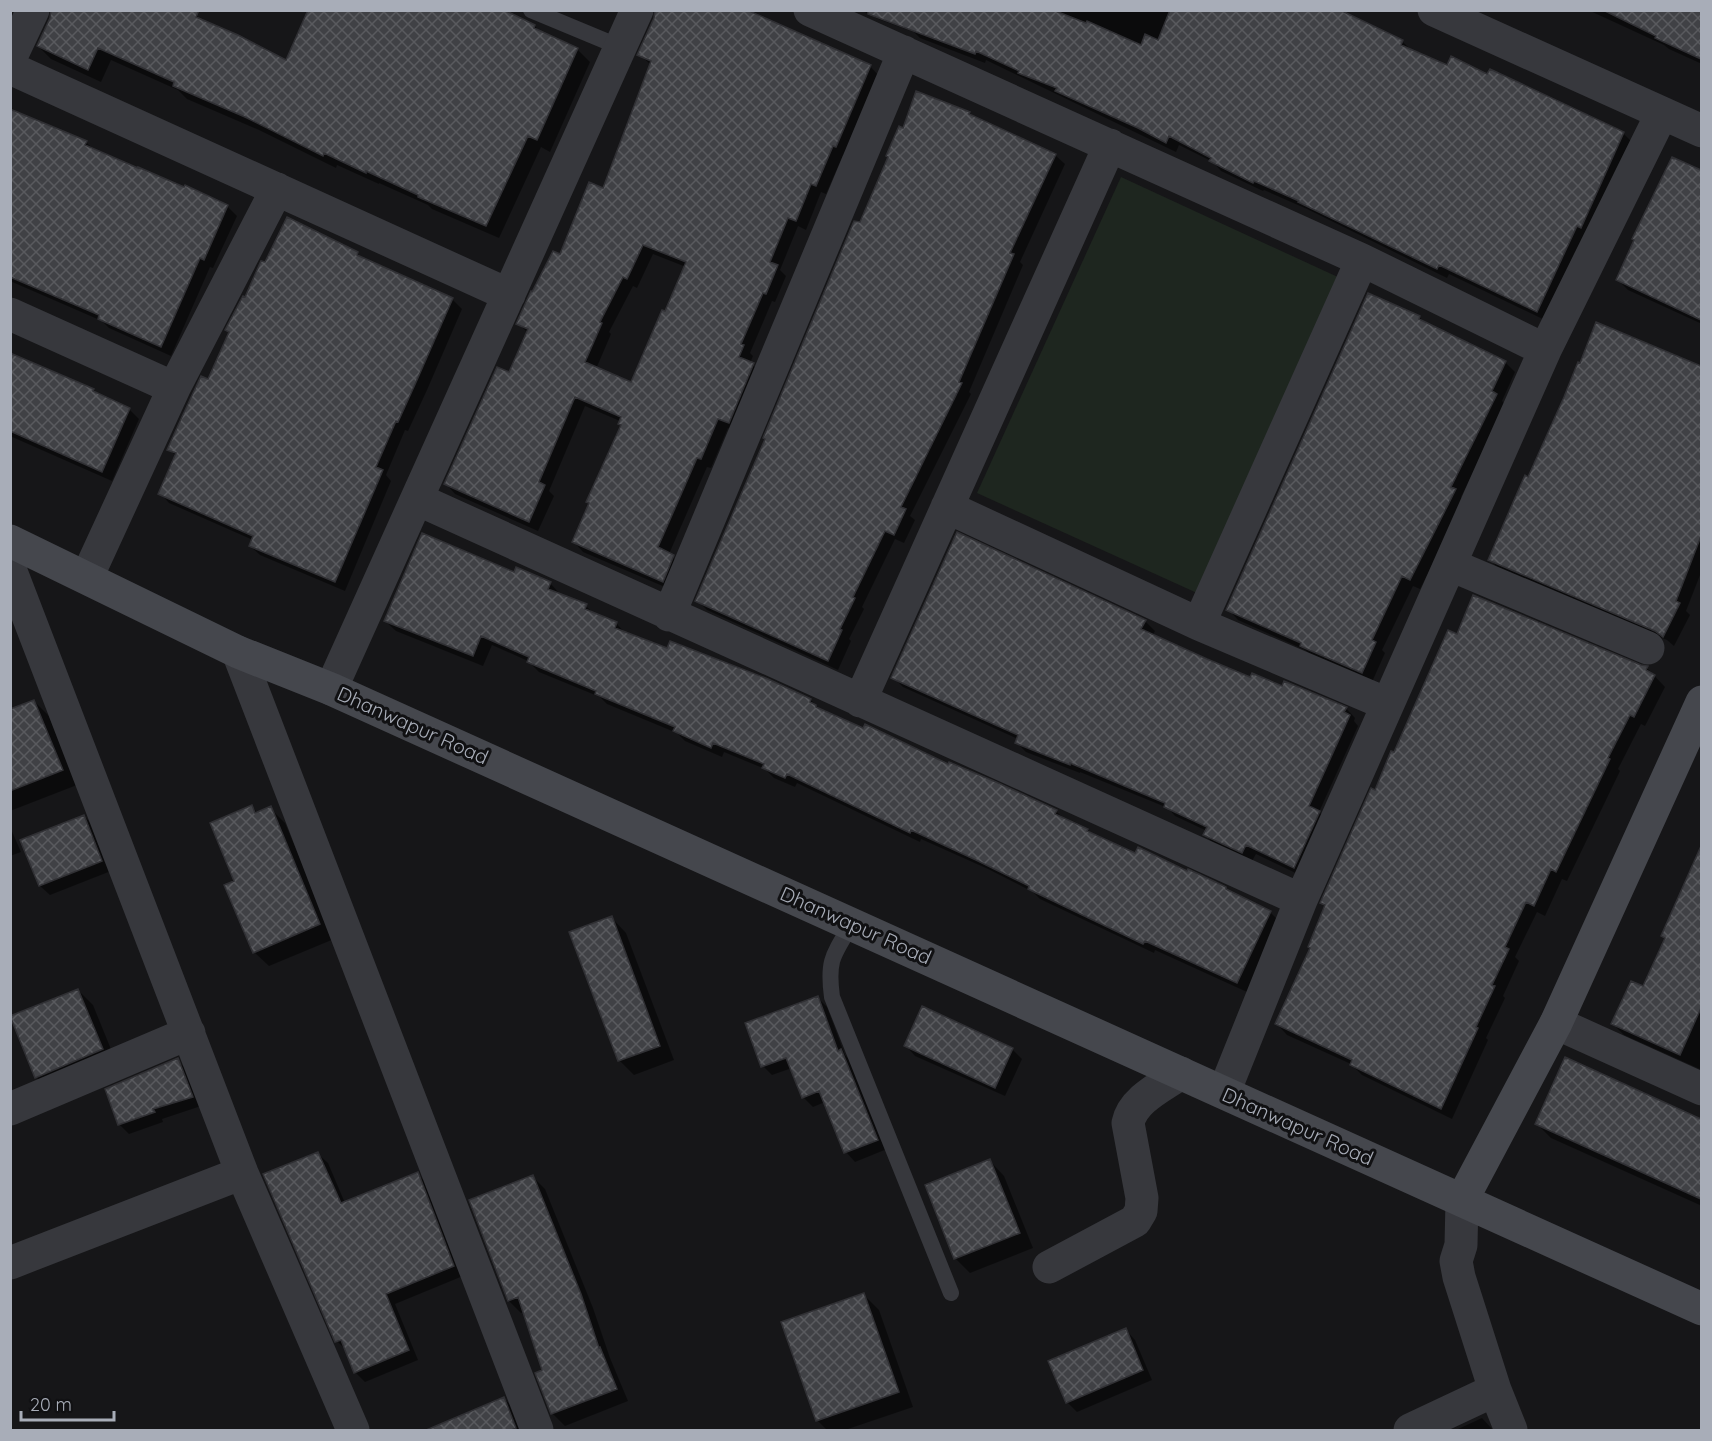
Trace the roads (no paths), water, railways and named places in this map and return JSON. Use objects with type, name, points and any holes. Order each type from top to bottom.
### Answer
[{"type":"street","points":[[10,59],[33,10]]},
{"type":"street","points":[[332,688],[637,10]]},
{"type":"street","points":[[810,10],[1362,260],[1545,350]]},
{"type":"street","points":[[1434,10],[1701,131]]},
{"type":"street","points":[[669,615],[904,52]]},
{"type":"street","points":[[10,68],[509,295]]},
{"type":"street","points":[[1224,1092],[1301,900],[1545,350],[1662,113]]},
{"type":"street","points":[[860,701],[1110,145]]},
{"type":"street","points":[[87,577],[174,388],[277,189]]},
{"type":"street","points":[[1199,624],[1362,260]]},
{"type":"street","points":[[10,314],[174,388]]},
{"type":"street","points":[[417,499],[1301,900]]},
{"type":"street","points":[[947,507],[1199,624],[1387,704]]},
{"type":"street","name":"Dhanwapur Road","points":[[10,541],[238,652],[332,688],[1701,1309]]},
{"type":"street","points":[[1451,565],[1648,648]]},
{"type":"street","points":[[10,568],[242,1173],[353,1431]]},
{"type":"street","points":[[238,652],[537,1431]]},
{"type":"street","points":[[1511,1431],[1458,1277],[1456,1261],[1461,1245],[1462,1200],[1556,1023],[1701,702]]},
{"type":"street","points":[[1556,1023],[1701,1089]]},
{"type":"street","points":[[10,1109],[189,1034]]},
{"type":"street","points":[[1049,1267],[1135,1221],[1141,1211],[1142,1198],[1128,1123],[1130,1115],[1137,1105],[1181,1073]]},
{"type":"street","points":[[10,1263],[242,1173]]},
{"type":"street","points":[[1410,1431],[1495,1390]]},
{"type":"lane","points":[[531,10],[620,47]]},
{"type":"lane","points":[[852,924],[833,956],[829,974],[832,997],[951,1293]]}]
